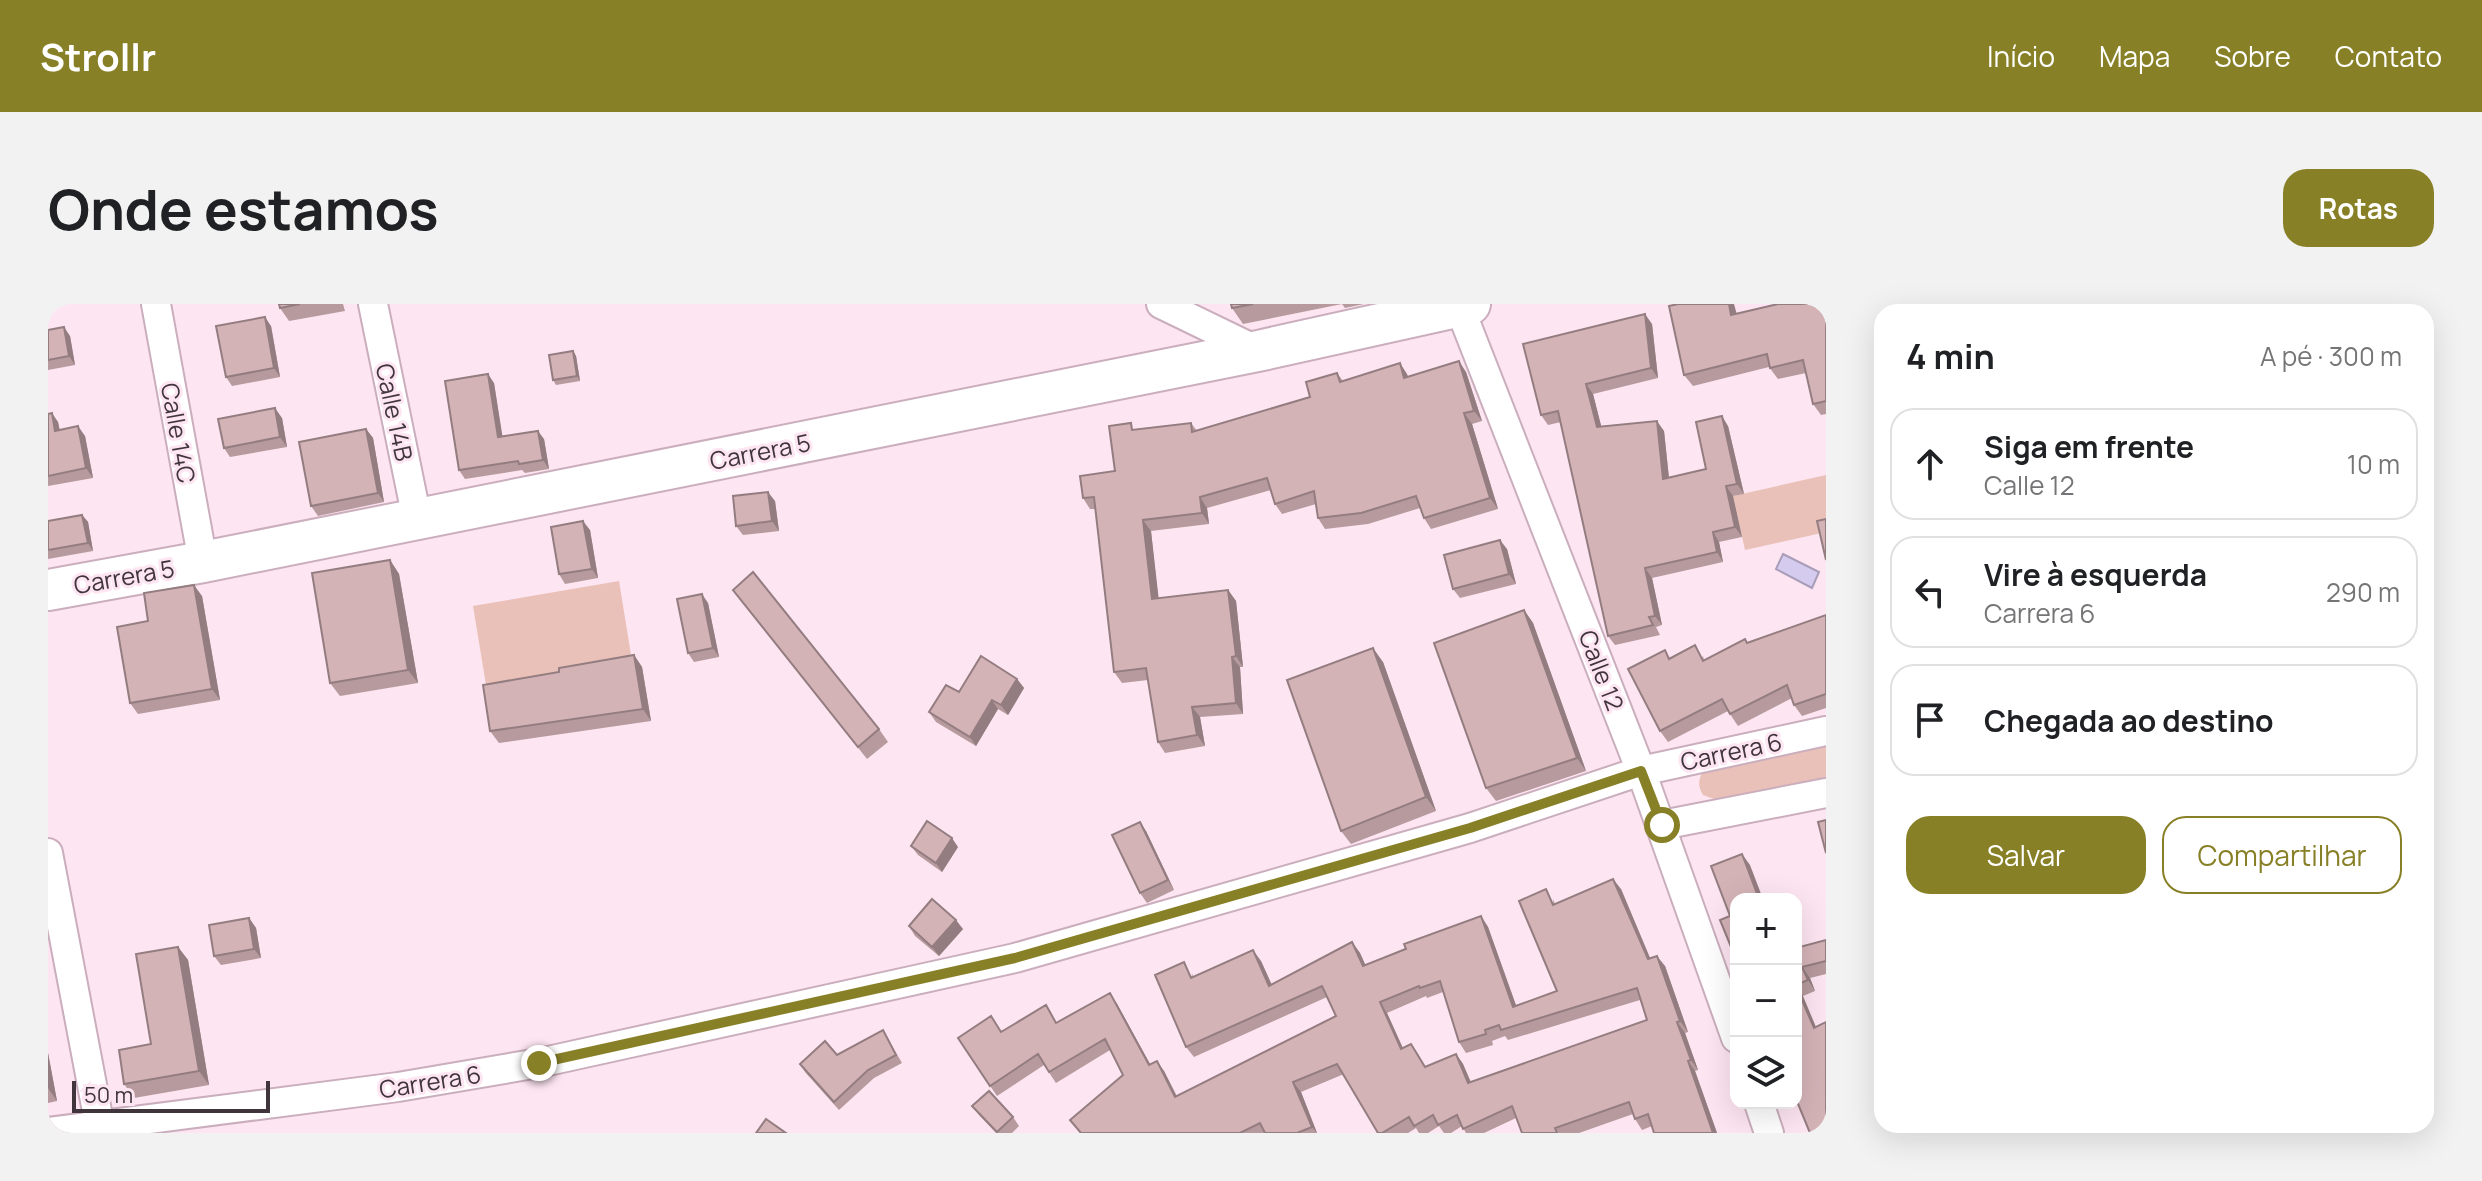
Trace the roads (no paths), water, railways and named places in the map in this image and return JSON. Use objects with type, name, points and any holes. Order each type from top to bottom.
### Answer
[{"type":"street","name":"Calle 14C","points":[[156,304],[203,562]]},
{"type":"street","name":"Calle 14B","points":[[373,304],[417,519]]},
{"type":"street","points":[[1161,304],[1258,351]]},
{"type":"street","name":"Carrera 5","points":[[48,590],[203,562],[1258,351],[1465,305]]},
{"type":"street","name":"Calle 12","points":[[1465,305],[1662,825],[1736,1037]]},
{"type":"street","name":"Carrera 6","points":[[48,1132],[398,1087],[554,1060],[1015,958],[1470,828],[1641,771],[1826,731]]},
{"type":"street","points":[[1662,825],[1826,793]]},
{"type":"street","points":[[48,853],[100,1127]]},
{"type":"street","points":[[1761,1109],[1769,1133]]}]
